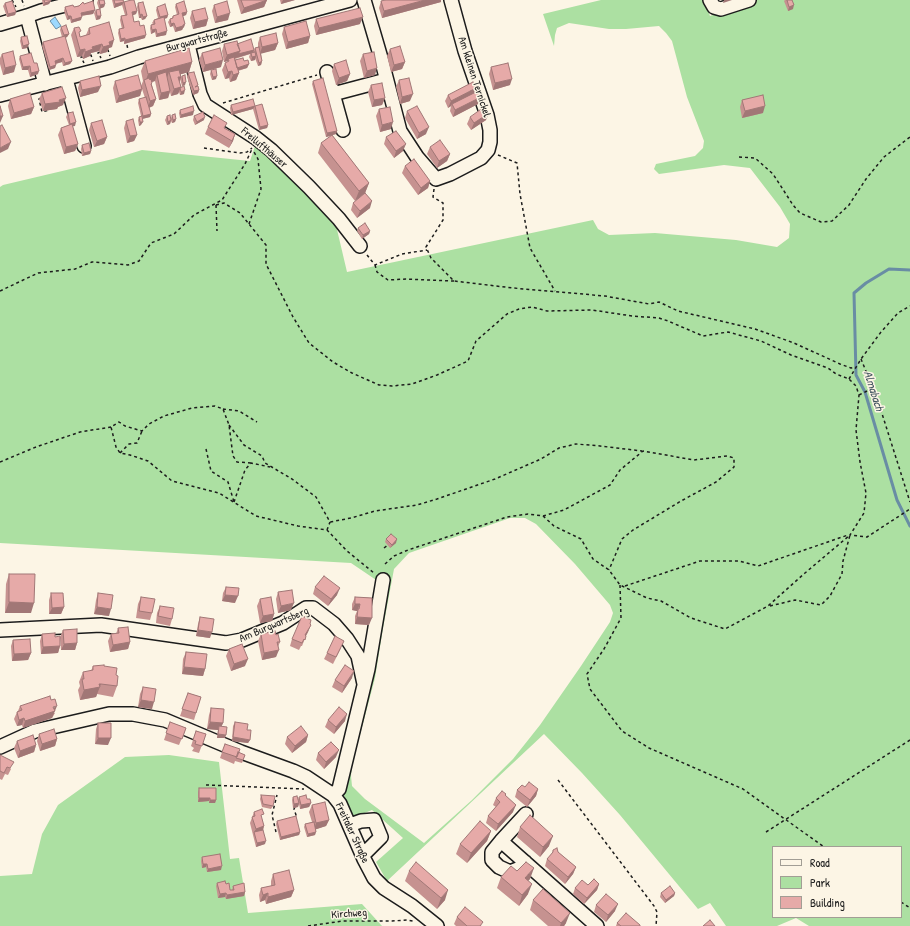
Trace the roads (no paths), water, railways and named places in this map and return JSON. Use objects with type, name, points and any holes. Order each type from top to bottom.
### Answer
[{"type":"street","points":[[0,24],[22,13],[41,11],[86,0]]},
{"type":"street","name":"Burgwartstraße","points":[[0,95],[66,79],[110,67],[138,57],[350,0]]},
{"type":"street","points":[[333,94],[386,80],[364,0]]},
{"type":"street","name":"Am kleinen Ternickel","points":[[386,80],[400,131],[436,179],[450,174],[482,158],[488,150],[490,130],[488,115],[465,51],[451,0]]},
{"type":"street","points":[[710,0],[714,7],[721,9],[749,0]]},
{"type":"street","points":[[22,13],[45,84]]},
{"type":"street","name":"Freilufthäuser","points":[[188,44],[202,100],[209,107],[256,138],[271,150],[339,219],[360,246]]},
{"type":"street","points":[[327,72],[343,130]]},
{"type":"street","points":[[66,79],[84,146]]},
{"type":"street","points":[[364,684],[368,669],[383,580]]},
{"type":"street","name":"Am Burgwartsberg","points":[[0,630],[102,625],[226,643],[242,640],[283,623],[306,608],[313,608],[334,624],[347,639],[358,656],[364,684],[339,789],[333,795]]},
{"type":"street","name":"Freitaler Straße","points":[[0,747],[34,731],[109,714],[133,714],[165,720],[256,757],[293,770],[333,795],[340,804],[374,878],[384,888],[412,906],[437,926]]},
{"type":"street","points":[[525,862],[520,868],[510,872],[499,867],[492,860],[492,852],[526,814]]},
{"type":"street","points":[[350,825],[361,821],[374,820],[385,834],[362,854]]},
{"type":"street","points":[[501,841],[597,926]]},
{"type":"water","points":[[55,17],[61,26],[56,29],[50,21]]},
{"type":"waterway","name":"Almabach","points":[[910,270],[889,269],[866,283],[854,293],[856,375],[865,392],[897,500],[910,526]]}]
